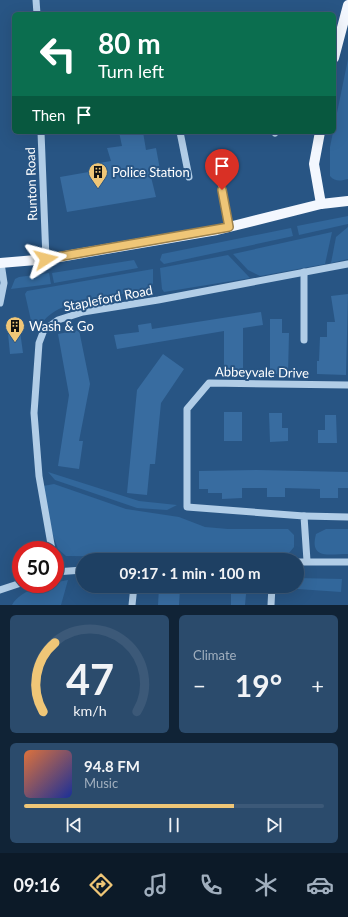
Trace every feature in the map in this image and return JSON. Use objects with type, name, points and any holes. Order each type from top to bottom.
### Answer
[{"type":"main road","points":[[336,53],[344,34],[348,6]]},
{"type":"main road","points":[[320,134],[314,164],[321,204]]},
{"type":"main road","points":[[0,263],[46,259],[229,227],[321,204],[348,201]]},
{"type":"street","points":[[36,0],[37,12]]},
{"type":"street","name":"Runton Road","points":[[41,134],[46,259]]},
{"type":"street","points":[[180,134],[189,177]]},
{"type":"street","points":[[220,177],[229,227]]},
{"type":"street","points":[[0,263],[4,283],[0,303]]},
{"type":"street","name":"Stapleford Road","points":[[50,541],[39,476],[34,413],[39,342],[44,330],[58,320],[83,312],[158,300],[348,264]]},
{"type":"street","points":[[304,272],[304,340]]},
{"type":"street","name":"Abbeyvale Drive","points":[[348,385],[209,383],[187,409],[187,507],[304,516],[348,517]]},
{"type":"street","points":[[304,516],[307,561]]},
{"type":"street","points":[[304,561],[348,562]]},
{"type":"street","points":[[64,571],[76,570]]},
{"type":"street","points":[[0,590],[12,586]]},
{"type":"street","points":[[132,605],[133,593]]},
{"type":"street","points":[[271,605],[272,593]]},
{"type":"shaded area","points":[[348,59],[348,179],[343,180],[334,179],[330,176],[330,147],[333,134],[336,134],[336,118]]},
{"type":"shaded area","points":[[348,216],[348,224],[299,235],[297,226]]},
{"type":"shaded area","points":[[348,227],[348,259],[331,263],[336,237]]},
{"type":"shaded area","points":[[291,228],[293,236],[289,237],[164,264],[160,260],[162,254]]},
{"type":"shaded area","points":[[332,232],[325,264],[260,276],[248,270],[233,254]]},
{"type":"shaded area","points":[[228,255],[250,278],[164,292],[162,289],[160,268]]},
{"type":"shaded area","points":[[134,260],[138,268],[54,283],[52,273]]},
{"type":"shaded area","points":[[153,269],[153,283],[150,290],[108,296],[108,300],[77,303],[59,309],[51,314],[37,330],[32,325],[25,294],[27,291]]},
{"type":"shaded area","points":[[49,273],[51,284],[11,289],[15,279],[19,277]]},
{"type":"shaded area","points":[[48,472],[139,501],[177,505],[167,510],[137,508],[55,480]]},
{"type":"shaded area","points":[[54,484],[126,509],[179,517],[205,527],[228,529],[288,529],[294,535],[294,547],[289,553],[76,553],[76,556],[66,556],[64,554],[64,541],[55,541],[40,500],[43,486]]},
{"type":"shaded area","points":[[326,529],[348,529],[348,554],[328,555],[318,552],[315,542],[316,534]]},
{"type":"shaded area","points":[[304,578],[342,579],[341,592],[304,589]]},
{"type":"shaded area","points":[[68,580],[61,605],[12,605],[16,599],[24,593],[64,593],[64,581]]},
{"type":"building","name":"Police Station","points":[[119,134],[143,134],[146,150],[156,148],[161,175],[151,177],[156,197],[67,212],[60,177],[100,170],[99,163],[111,161],[107,148],[122,146]]},
{"type":"building","points":[[348,294],[346,375],[317,374],[320,337],[327,337],[327,322],[335,322],[331,296]]},
{"type":"building","points":[[261,312],[263,325],[243,328],[243,374],[224,374],[224,331],[117,349],[114,335],[139,332],[138,325],[151,323],[152,329]]},
{"type":"building","points":[[270,319],[282,319],[282,333],[289,333],[288,374],[270,374]]},
{"type":"building","points":[[79,330],[90,384],[79,441],[83,441],[79,469],[58,466],[69,395],[58,334]]},
{"type":"building","name":"Wash & Go","points":[[20,331],[23,353],[10,354],[8,333]]},
{"type":"building","points":[[163,354],[184,369],[161,403],[155,464],[150,464],[147,495],[127,493],[137,390]]},
{"type":"building","points":[[224,412],[242,412],[242,441],[224,441]]},
{"type":"building","points":[[269,413],[282,413],[282,428],[288,428],[288,441],[270,442]]},
{"type":"building","points":[[325,415],[336,415],[337,443],[318,443],[318,430],[325,430]]},
{"type":"building","points":[[257,470],[348,472],[348,488],[338,488],[338,498],[320,498],[320,489],[285,488],[285,497],[267,497],[267,488],[242,488],[242,498],[222,499],[222,493],[208,493],[208,489],[199,489],[199,471]]},
{"type":"building","points":[[159,593],[180,593],[179,605],[158,605]]},
{"type":"building","points":[[231,594],[246,594],[245,605],[231,605]]},
{"type":"place","name":"Police Station","points":[[98,189]]},
{"type":"place","name":"Wash & Go","points":[[15,343]]},
{"type":"route","points":[[46,259],[229,227],[222,190]]}]
